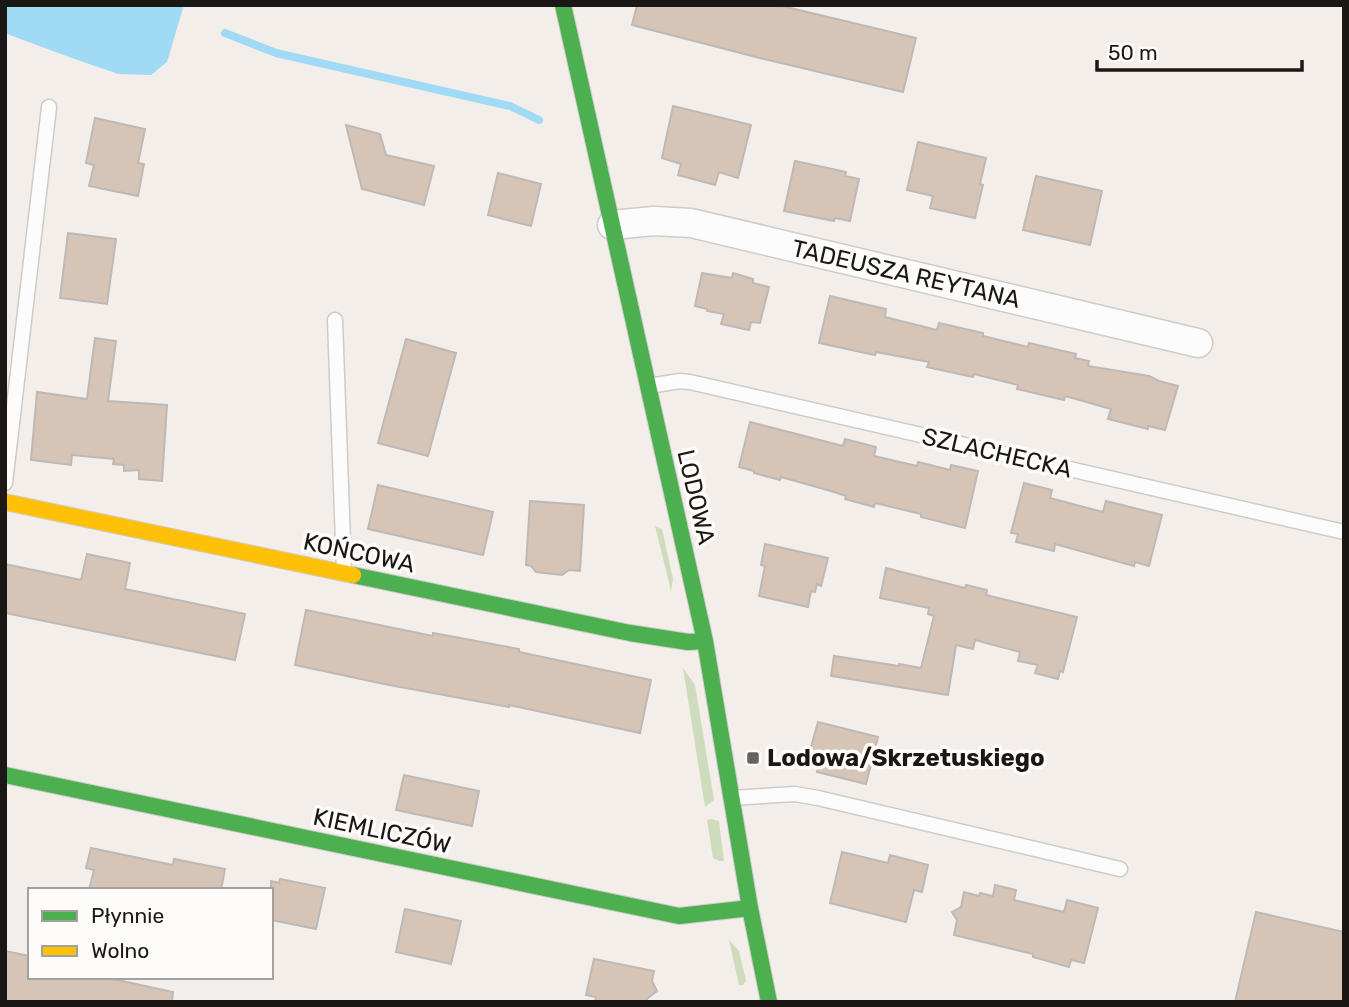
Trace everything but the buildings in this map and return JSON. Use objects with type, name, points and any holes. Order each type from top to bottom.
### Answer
[{"type":"street","name":"LODOWA","points":[[563,5],[705,641],[750,908],[769,1002]]},
{"type":"street","name":"TADEUSZA REYTANA","points":[[612,225],[654,221],[691,223],[1198,343]]},
{"type":"street","name":"KOŃCOWA","points":[[5,502],[630,634],[688,642],[705,641]]},
{"type":"street","name":"KIEMLICZÓW","points":[[5,775],[679,916],[750,908]]},
{"type":"lane","points":[[5,483],[49,107]]},
{"type":"lane","points":[[335,320],[345,574]]},
{"type":"lane","name":"SZLACHECKA","points":[[649,386],[690,382],[1344,532]]},
{"type":"lane","points":[[731,798],[795,794],[818,798],[1120,869]]},
{"type":"green space","points":[[655,526],[662,529],[673,579],[671,591]]},
{"type":"green space","points":[[683,668],[695,685],[714,800],[705,807]]},
{"type":"green space","points":[[707,820],[719,821],[724,861],[713,858]]},
{"type":"green space","points":[[729,940],[739,951],[746,981],[743,985],[739,985]]},
{"type":"water","points":[[5,5],[184,5],[167,62],[151,75],[118,74],[7,34]]},
{"type":"waterway","points":[[225,33],[276,53],[510,106],[539,120]]},
{"type":"traffic: fast","points":[[563,5],[705,641],[750,908],[769,1002]]},
{"type":"traffic: fast","points":[[353,575],[630,633],[688,642],[705,641]]},
{"type":"traffic: fast","points":[[5,775],[679,916],[750,908]]},
{"type":"traffic: slow","points":[[5,502],[353,575]]},
{"type":"place","name":"Lodowa/Skrzetuskiego","points":[[753,758]]}]
